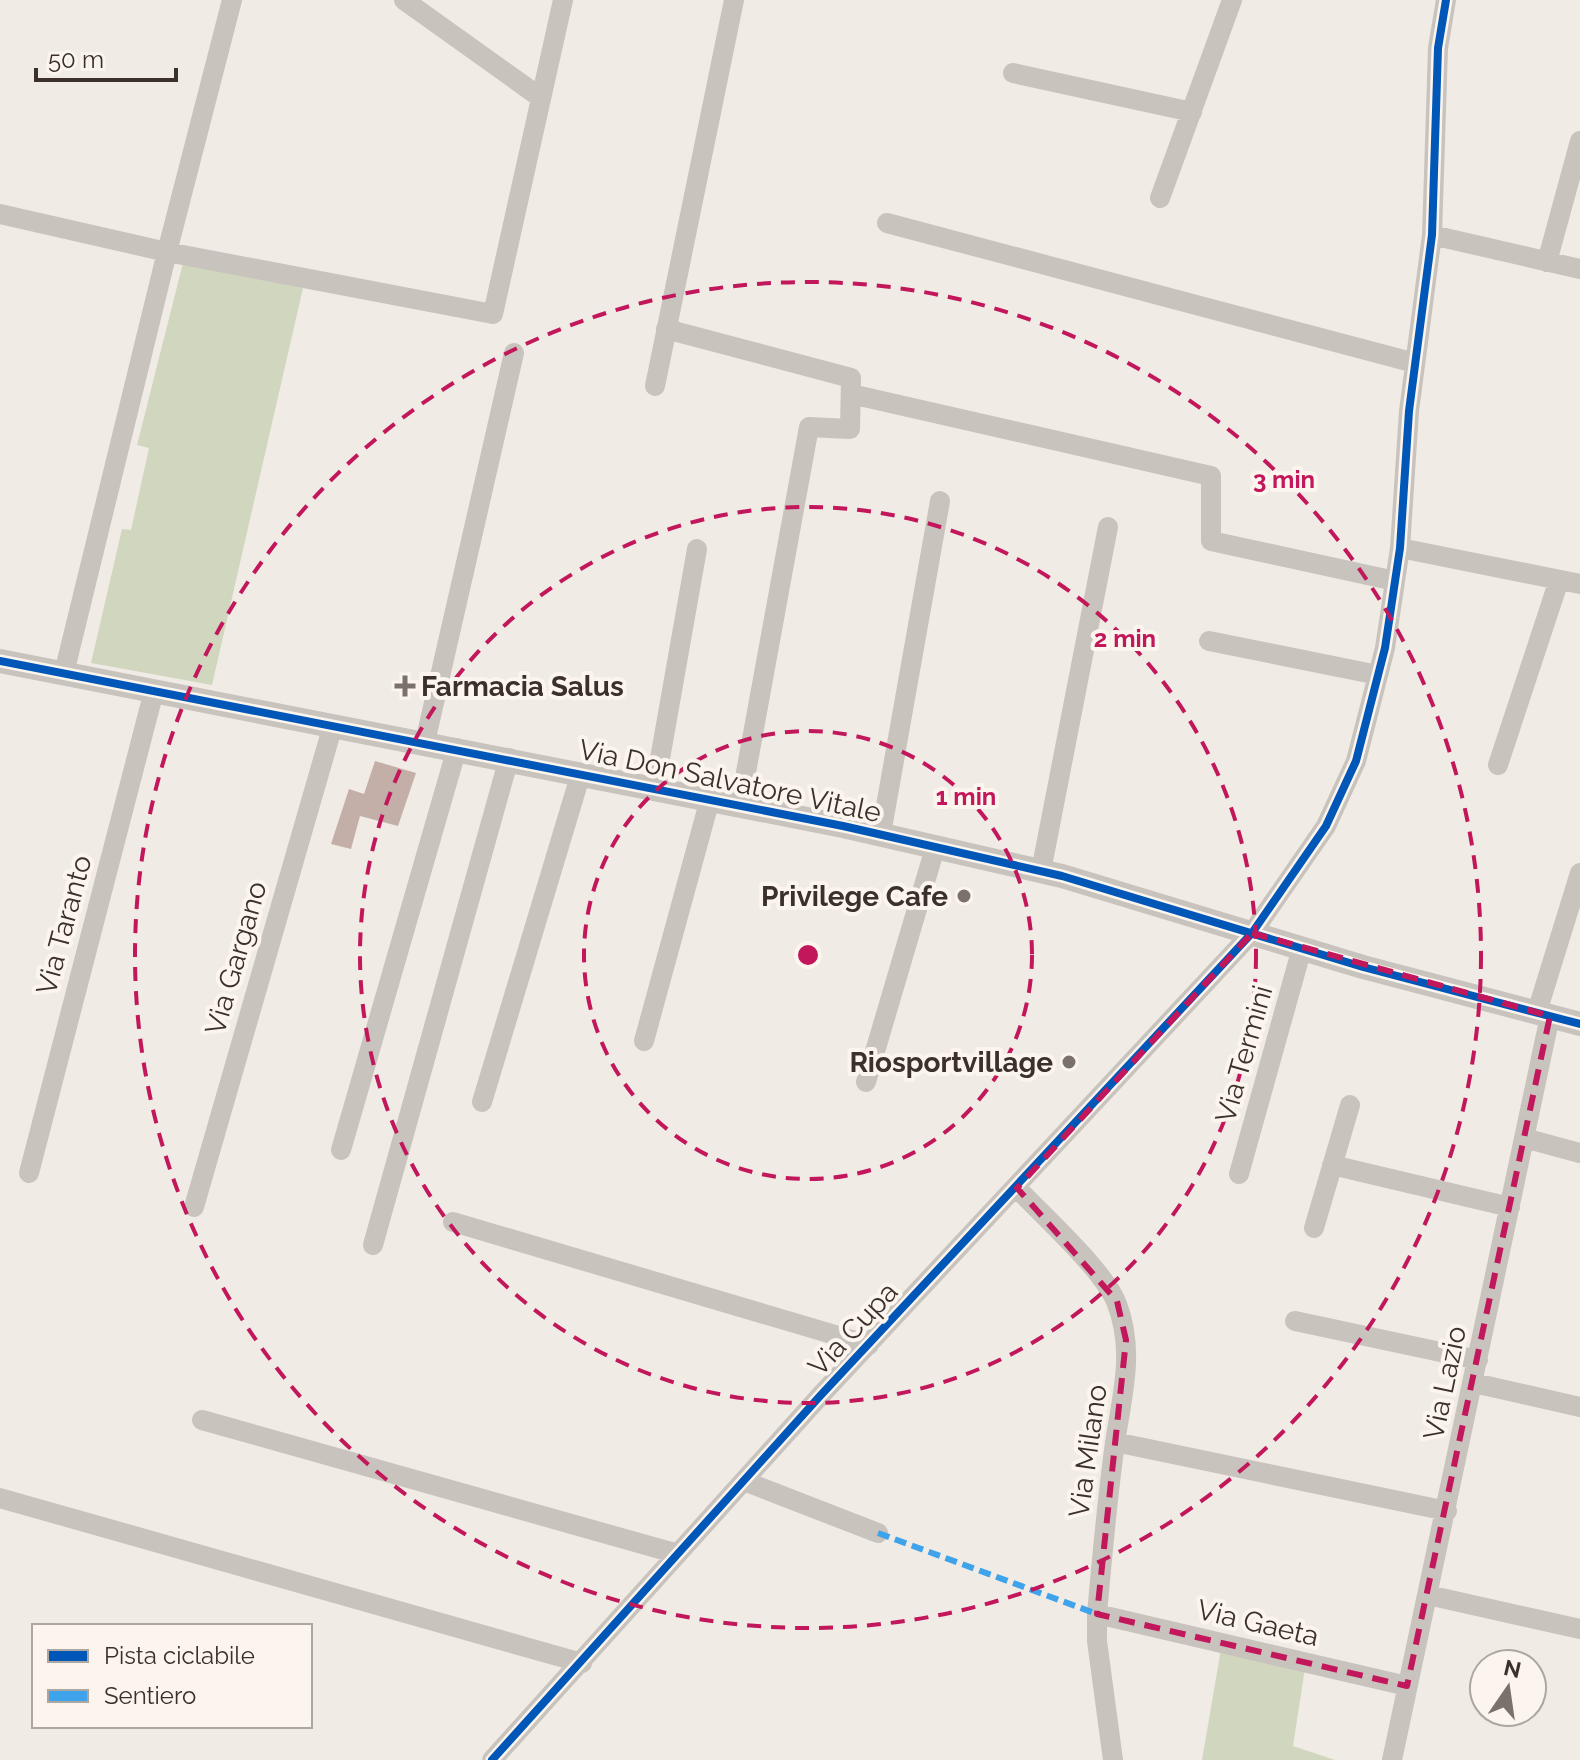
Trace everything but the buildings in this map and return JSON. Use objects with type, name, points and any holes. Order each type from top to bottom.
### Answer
[{"type":"street","points":[[64,673],[232,0]]},
{"type":"street","points":[[404,0],[541,98]]},
{"type":"street","points":[[0,214],[167,252],[493,314],[563,0]]},
{"type":"street","points":[[655,386],[734,0]]},
{"type":"street","points":[[1160,198],[1232,0]]},
{"type":"street","name":"Via Cupa","points":[[492,1760],[744,1481],[1252,933],[1326,826],[1356,761],[1378,675],[1400,548],[1415,363],[1432,235],[1438,48],[1446,0]]},
{"type":"street","points":[[1013,73],[1192,112]]},
{"type":"street","points":[[1547,262],[1580,141]]},
{"type":"street","points":[[887,223],[1415,363]]},
{"type":"street","points":[[1432,235],[1580,269]]},
{"type":"street","points":[[666,329],[851,378],[850,429],[809,427],[740,805]]},
{"type":"street","points":[[425,742],[514,353]]},
{"type":"street","points":[[851,394],[1211,476],[1211,541],[1395,581]]},
{"type":"street","points":[[881,834],[940,501]]},
{"type":"street","points":[[1041,871],[1108,527]]},
{"type":"street","points":[[1400,548],[1580,584]]},
{"type":"street","points":[[655,787],[697,549]]},
{"type":"street","points":[[1498,765],[1559,580]]},
{"type":"street","points":[[1209,641],[1378,675]]},
{"type":"street","name":"Via Don Salvatore Vitale","points":[[0,661],[509,758],[881,834],[1041,871],[1302,948],[1580,1024]]},
{"type":"street","name":"Via Taranto","points":[[29,1173],[154,691]]},
{"type":"street","name":"Via Gargano","points":[[194,1207],[333,725]]},
{"type":"street","points":[[341,1150],[457,748]]},
{"type":"street","points":[[373,1245],[509,758]]},
{"type":"street","points":[[482,1102],[581,773]]},
{"type":"street","points":[[644,1041],[710,799]]},
{"type":"street","points":[[866,1082],[935,848]]},
{"type":"street","name":"Via Lazio","points":[[1392,1760],[1524,1138],[1543,1014],[1580,873]]},
{"type":"street","name":"Via Termini","points":[[1239,1174],[1302,948]]},
{"type":"street","points":[[1314,1228],[1350,1105]]},
{"type":"street","points":[[1524,1138],[1580,1153]]},
{"type":"street","points":[[1332,1165],[1510,1207]]},
{"type":"street","name":"Via Milano","points":[[1017,1188],[1117,1301],[1126,1340],[1128,1366],[1115,1442],[1097,1614],[1097,1641],[1113,1760]]},
{"type":"street","points":[[453,1222],[869,1345]]},
{"type":"street","points":[[1295,1321],[1478,1360]]},
{"type":"street","points":[[1474,1383],[1580,1407]]},
{"type":"street","points":[[202,1420],[678,1554]]},
{"type":"street","points":[[1115,1442],[1447,1511]]},
{"type":"street","points":[[744,1481],[878,1533]]},
{"type":"street","points":[[0,1498],[582,1663]]},
{"type":"street","points":[[1428,1595],[1580,1629]]},
{"type":"street","name":"Via Gaeta","points":[[1097,1614],[1407,1686]]},
{"type":"highlighted area","points":[[1252,933],[1550,1016],[1407,1686],[1097,1614],[1126,1340],[1117,1301],[1017,1188]]},
{"type":"green space","points":[[183,263],[303,288],[212,685],[91,663],[122,529],[131,530],[149,448],[137,445]]},
{"type":"green space","points":[[1221,1649],[1305,1668],[1293,1746],[1335,1760],[1202,1760]]},
{"type":"marked path","points":[[878,1533],[1097,1614]]},
{"type":"cycle path","points":[[492,1760],[820,1396],[1252,933],[1326,826],[1356,761],[1385,648],[1400,548],[1409,411],[1432,235],[1438,48],[1446,0]]},
{"type":"cycle path","points":[[0,661],[843,826],[1062,876],[1363,967],[1580,1024]]},
{"type":"place","name":"Farmacia Salus","points":[[405,686]]},
{"type":"place","name":"Privilege Cafe","points":[[964,896]]},
{"type":"place","name":"Riosportvillage","points":[[1069,1062]]}]
